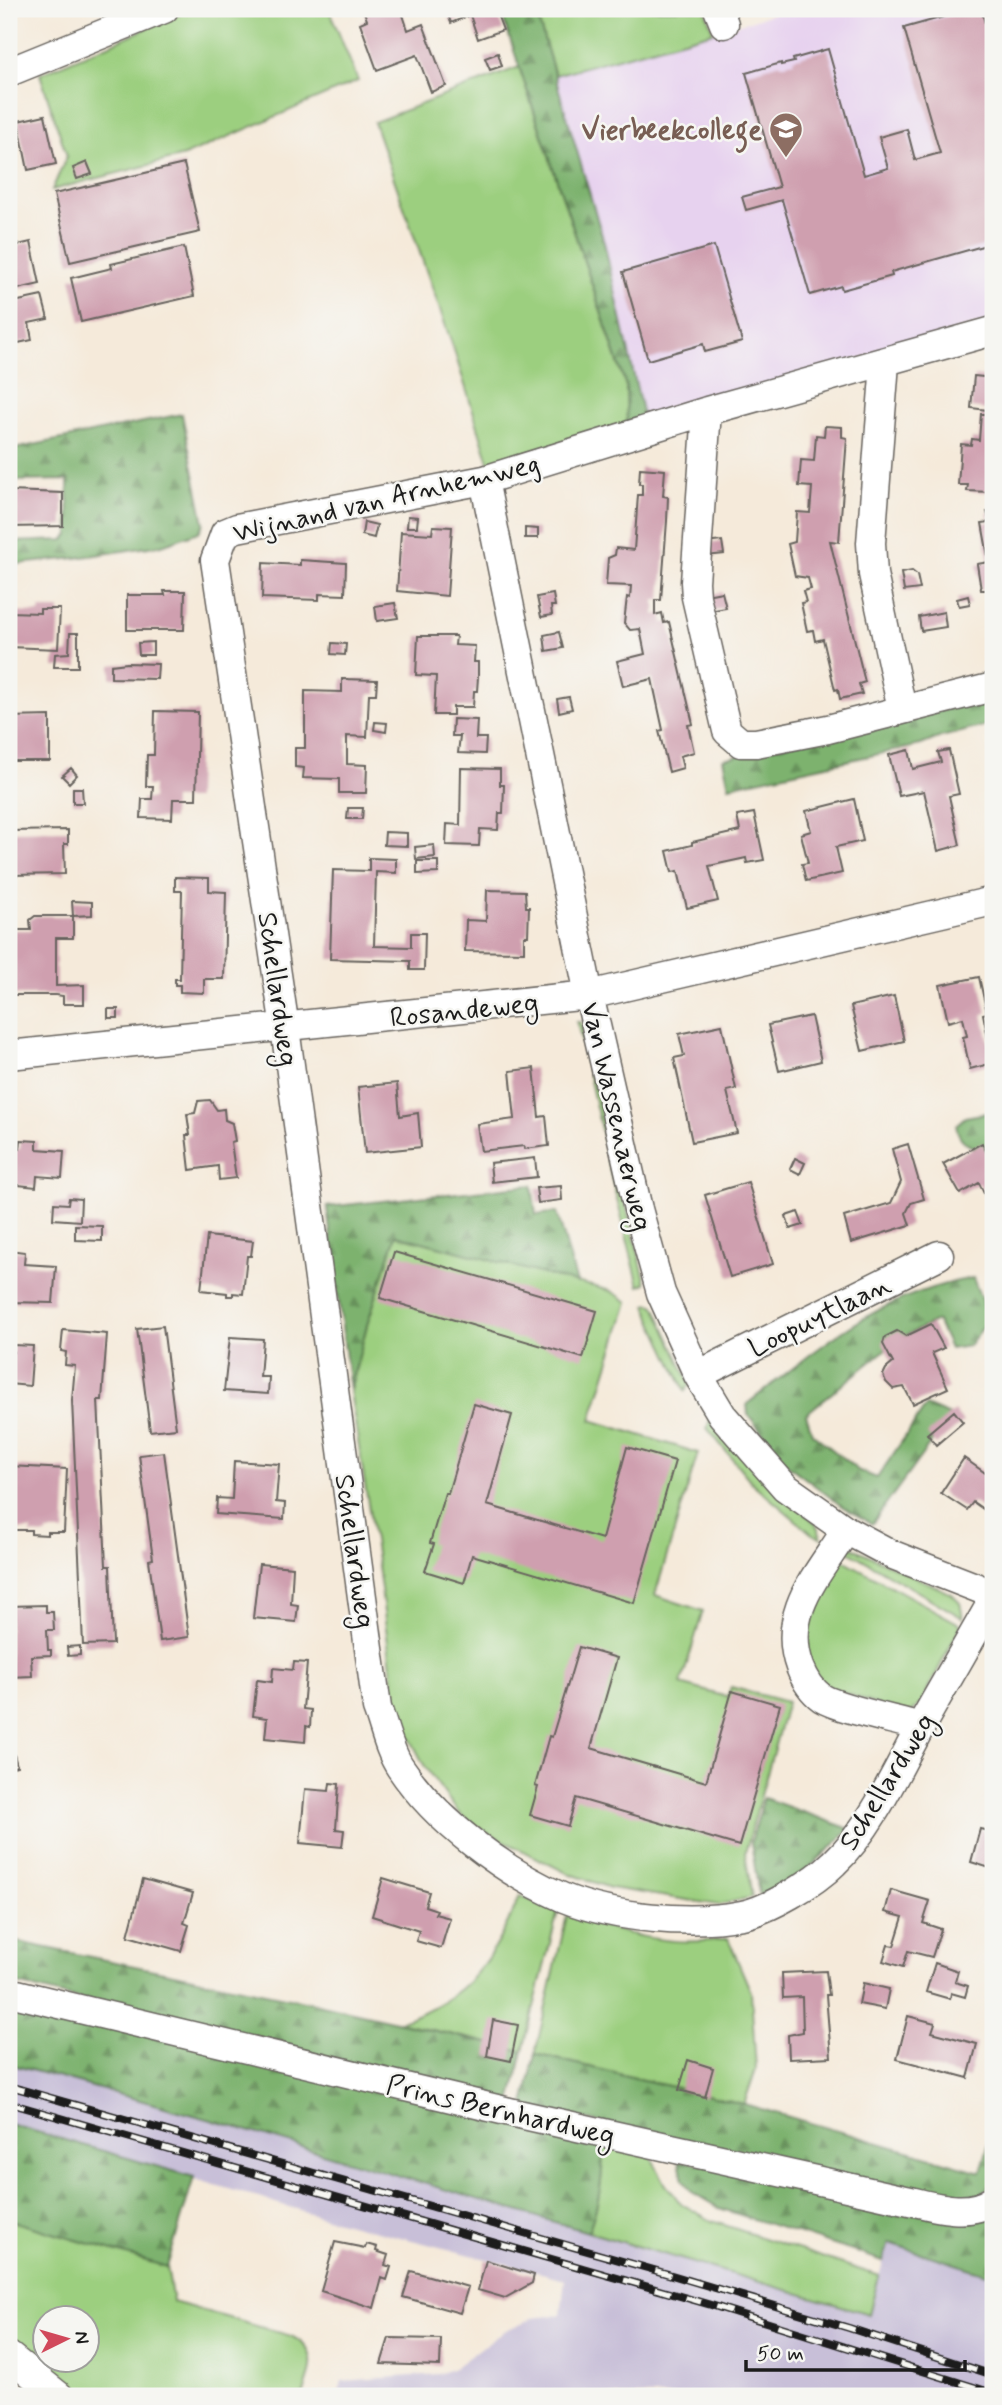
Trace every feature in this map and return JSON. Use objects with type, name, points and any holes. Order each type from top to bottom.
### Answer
[{"type":"street","points":[[9,72],[164,9]]},
{"type":"street","name":"Wijnand van Arnhemweg","points":[[225,533],[237,528],[484,480],[708,411],[993,331]]},
{"type":"street","points":[[885,363],[871,543],[873,574],[902,709]]},
{"type":"street","points":[[708,411],[695,582],[696,597],[727,731],[741,743],[755,743],[828,729],[993,687]]},
{"type":"street","name":"Van Wassenaerweg","points":[[484,480],[589,995],[638,1209],[661,1293],[698,1375],[722,1415],[785,1486],[846,1530],[893,1556],[993,1594]]},
{"type":"street","name":"Schellardweg","points":[[225,533],[215,560],[285,1028],[377,1708],[398,1765],[443,1819],[520,1875],[568,1899],[598,1908],[670,1919],[744,1915],[778,1900],[834,1863],[878,1804],[993,1600]]},
{"type":"street","name":"Rosandeweg","points":[[9,1055],[589,995],[993,901]]},
{"type":"street","name":"Loopuytlaan","points":[[698,1375],[939,1255]]},
{"type":"street","points":[[846,1530],[804,1596],[797,1612],[793,1637],[802,1671],[810,1688],[824,1699],[921,1727]]},
{"type":"street","name":"Prins Bernhardweg","points":[[9,1992],[514,2113],[953,2210],[984,2206],[993,2200]]},
{"type":"street","points":[[9,2356],[60,2396]]},
{"type":"shaded area","name":"Vierbeekcollege","points":[[788,9],[993,9],[993,320],[644,420],[604,242],[555,75]]},
{"type":"shaded area","points":[[9,2064],[208,2119],[868,2314],[889,2242],[993,2276],[993,2396],[338,2396],[342,2381],[439,2374],[454,2368],[504,2331],[533,2318],[561,2315],[565,2279],[333,2220],[9,2124]]},
{"type":"green space","points":[[192,9],[329,9],[358,81],[184,156],[52,190],[67,156],[40,74]]},
{"type":"green space","points":[[500,9],[535,9],[604,242],[644,420],[627,426],[626,386]]},
{"type":"green space","points":[[535,9],[705,9],[713,32],[555,75]]},
{"type":"green space","points":[[519,67],[626,387],[627,426],[490,465],[452,344],[374,122]]},
{"type":"green space","points":[[182,414],[204,523],[199,532],[162,545],[9,565],[9,542],[64,540],[69,535],[68,480],[9,481],[9,450]]},
{"type":"green space","points":[[993,699],[993,724],[921,745],[729,786],[723,759]]},
{"type":"green space","points":[[577,1022],[581,1022],[609,1142],[604,1143]]},
{"type":"green space","points":[[993,1112],[993,1151],[980,1150],[964,1142],[956,1125],[965,1117]]},
{"type":"green space","points":[[612,1159],[646,1283],[639,1286],[607,1160]]},
{"type":"green space","points":[[532,1185],[536,1215],[557,1212],[577,1283],[396,1235],[367,1325],[350,1390],[327,1207]]},
{"type":"green space","points":[[396,1235],[611,1291],[628,1302],[591,1420],[698,1453],[655,1595],[703,1611],[681,1684],[727,1697],[731,1687],[787,1702],[745,1853],[752,1897],[719,1905],[610,1888],[565,1872],[478,1828],[458,1812],[425,1767],[397,1713],[378,1566],[350,1391],[367,1325]]},
{"type":"green space","points":[[973,1278],[989,1319],[969,1346],[950,1349],[937,1321],[900,1338],[806,1414],[812,1433],[859,1471],[877,1478],[926,1406],[950,1416],[872,1524],[843,1507],[784,1462],[748,1414],[747,1404],[826,1343],[879,1310],[939,1286]]},
{"type":"green space","points":[[647,1305],[655,1306],[690,1384],[685,1391],[651,1318]]},
{"type":"green space","points":[[710,1420],[816,1524],[822,1538],[812,1534],[753,1484],[707,1428]]},
{"type":"green space","points":[[849,1546],[952,1594],[960,1602],[963,1618],[845,1549]]},
{"type":"green space","points":[[840,1558],[961,1625],[921,1703],[912,1712],[898,1713],[817,1682],[804,1656],[804,1620]]},
{"type":"green space","points":[[764,1798],[850,1829],[797,1877],[759,1895],[751,1842]]},
{"type":"green space","points":[[520,1896],[558,1911],[523,2051],[399,2022],[444,2001],[475,1974],[499,1940]]},
{"type":"green space","points":[[567,1915],[626,1933],[666,1940],[687,1942],[728,1938],[751,1992],[756,2069],[744,2104],[535,2054]]},
{"type":"green space","points":[[9,1940],[309,2002],[523,2051],[511,2103],[9,1982]]},
{"type":"green space","points":[[9,2003],[603,2143],[600,2189],[588,2232],[208,2119],[9,2064]]},
{"type":"green space","points":[[535,2054],[744,2104],[981,2172],[993,2128],[993,2183],[980,2194],[952,2199],[524,2106]]},
{"type":"green space","points":[[9,2124],[194,2177],[167,2267],[9,2220]]},
{"type":"green space","points":[[603,2143],[650,2155],[666,2185],[682,2204],[712,2221],[879,2276],[869,2314],[588,2232],[600,2189]]},
{"type":"green space","points":[[679,2160],[975,2220],[993,2217],[993,2276],[889,2243],[883,2261],[719,2208],[692,2192],[683,2180]]},
{"type":"green space","points":[[9,2220],[167,2267],[173,2302],[291,2336],[307,2348],[311,2370],[303,2396],[80,2396],[52,2374],[102,2374],[102,2304],[32,2304],[32,2358],[9,2340]]},
{"type":"building","points":[[363,9],[401,9],[408,30],[423,24],[446,86],[431,92],[417,55],[377,70],[360,23],[367,20]]},
{"type":"building","points":[[446,9],[495,9],[503,30],[478,39],[470,15],[451,23]]},
{"type":"building","points":[[972,9],[981,9],[993,52],[993,56],[989,57],[993,72],[993,243],[891,272],[892,276],[842,290],[841,286],[810,295],[782,200],[746,210],[742,197],[779,187],[746,73],[794,62],[793,59],[828,49],[864,175],[888,168],[879,137],[907,129],[915,160],[940,153],[904,28]]},
{"type":"building","points":[[498,53],[502,66],[490,70],[485,58]]},
{"type":"building","points":[[45,115],[56,164],[28,170],[18,121]]},
{"type":"building","points":[[87,162],[92,174],[77,179],[73,168]]},
{"type":"building","points":[[184,164],[200,232],[70,262],[54,194]]},
{"type":"building","points":[[31,242],[40,284],[9,291],[9,247]]},
{"type":"building","points":[[714,246],[742,342],[705,352],[703,344],[648,360],[623,272]]},
{"type":"building","points":[[184,247],[194,296],[81,322],[71,278],[112,268],[111,264]]},
{"type":"building","points":[[42,296],[48,319],[29,323],[32,340],[9,345],[9,303]]},
{"type":"building","points":[[974,376],[993,378],[993,503],[989,503],[990,492],[967,491],[968,485],[958,485],[961,444],[971,445],[972,439],[979,440],[981,414],[987,414],[987,410],[971,408]]},
{"type":"building","points":[[825,426],[842,427],[842,437],[847,438],[839,542],[830,541],[865,682],[859,684],[862,694],[840,699],[838,689],[835,690],[823,639],[815,641],[813,630],[807,631],[801,603],[806,602],[803,591],[811,589],[808,578],[795,576],[788,544],[795,542],[797,512],[810,513],[812,487],[799,486],[801,460],[814,461],[816,435],[824,436]]},
{"type":"building","points":[[640,468],[665,470],[663,496],[668,497],[667,521],[661,600],[655,600],[655,615],[662,613],[664,623],[669,622],[693,724],[688,725],[694,752],[680,756],[683,768],[669,772],[659,731],[663,730],[652,679],[623,686],[617,661],[645,654],[640,629],[630,630],[624,623],[631,586],[606,585],[608,558],[615,555],[616,548],[634,550],[638,495],[642,495],[642,484],[639,484]]},
{"type":"building","points":[[9,491],[63,493],[63,526],[9,527]]},
{"type":"building","points":[[993,510],[993,590],[981,590],[977,564],[989,562],[982,523],[990,522],[987,512]]},
{"type":"building","points":[[408,516],[418,517],[417,527],[407,527]]},
{"type":"building","points":[[364,522],[377,525],[374,538],[362,535]]},
{"type":"building","points":[[433,526],[452,527],[447,596],[397,591],[401,532],[432,534]]},
{"type":"building","points":[[525,528],[538,529],[538,538],[525,538]]},
{"type":"building","points":[[722,541],[724,554],[706,556],[705,543]]},
{"type":"building","points":[[300,560],[346,563],[345,595],[319,594],[319,600],[262,598],[263,563],[300,565]]},
{"type":"building","points":[[912,571],[917,575],[920,589],[904,591],[901,573]]},
{"type":"building","points":[[164,591],[185,591],[184,630],[127,630],[127,595],[165,595]]},
{"type":"building","points":[[722,592],[726,608],[709,611],[706,595]]},
{"type":"building","points":[[553,594],[555,606],[551,606],[552,615],[541,617],[537,597]]},
{"type":"building","points":[[968,596],[970,604],[959,606],[957,599]]},
{"type":"building","points":[[395,603],[398,618],[377,621],[375,606]]},
{"type":"building","points":[[40,609],[60,609],[58,649],[9,647],[9,612],[40,613]]},
{"type":"building","points":[[944,612],[946,627],[921,631],[919,617]]},
{"type":"building","points":[[559,632],[563,648],[546,651],[544,635]]},
{"type":"building","points":[[70,633],[78,633],[78,667],[54,667],[55,654],[69,653]]},
{"type":"building","points":[[418,636],[456,636],[455,645],[475,646],[474,662],[478,662],[478,677],[473,707],[453,707],[453,715],[434,715],[436,676],[416,675]]},
{"type":"building","points":[[153,642],[153,655],[139,655],[138,643]]},
{"type":"building","points":[[332,643],[346,644],[345,655],[331,654]]},
{"type":"building","points":[[158,664],[157,679],[111,678],[111,665]]},
{"type":"building","points":[[342,679],[377,680],[376,694],[369,694],[367,737],[347,736],[347,764],[367,765],[366,793],[339,793],[339,779],[303,778],[304,768],[295,767],[295,748],[305,748],[305,691],[342,692]]},
{"type":"building","points":[[569,697],[572,709],[559,712],[557,699]]},
{"type":"building","points":[[155,711],[198,712],[196,799],[173,799],[172,819],[141,818],[142,799],[152,799],[153,786],[146,786],[147,755],[154,755]]},
{"type":"building","points":[[50,716],[50,761],[9,761],[9,717]]},
{"type":"building","points":[[453,719],[477,720],[476,738],[486,738],[485,754],[458,753],[460,736],[452,736]]},
{"type":"building","points":[[375,722],[387,723],[386,732],[374,730]]},
{"type":"building","points":[[909,750],[913,769],[941,762],[938,752],[949,750],[959,794],[949,796],[960,845],[938,851],[924,791],[899,796],[889,755]]},
{"type":"building","points":[[71,768],[77,775],[69,783],[62,776]]},
{"type":"building","points":[[461,768],[500,769],[500,785],[504,785],[503,813],[499,813],[498,830],[480,829],[479,846],[446,845],[447,824],[460,825]]},
{"type":"building","points":[[73,788],[82,788],[83,803],[73,803]]},
{"type":"building","points":[[854,799],[863,841],[836,847],[842,873],[806,881],[802,864],[808,863],[801,834],[811,831],[806,811]]},
{"type":"building","points":[[348,808],[363,808],[362,819],[347,819]]},
{"type":"building","points":[[754,813],[764,860],[747,863],[746,858],[709,866],[718,901],[687,908],[678,871],[672,872],[667,851],[740,831],[737,816]]},
{"type":"building","points":[[68,830],[68,844],[64,844],[65,874],[9,875],[9,831]]},
{"type":"building","points":[[385,832],[407,833],[407,846],[384,845]]},
{"type":"building","points":[[434,845],[435,857],[416,859],[415,847]]},
{"type":"building","points":[[369,858],[396,859],[396,873],[376,872],[374,946],[411,947],[411,933],[425,933],[424,970],[410,970],[410,961],[330,959],[333,870],[369,871]]},
{"type":"building","points":[[417,861],[438,861],[438,873],[417,874]]},
{"type":"building","points":[[175,877],[209,878],[209,891],[226,892],[224,979],[204,979],[204,993],[180,992],[180,985],[175,985],[175,979],[180,979],[182,891],[175,891]]},
{"type":"building","points":[[487,890],[525,891],[526,907],[529,907],[528,936],[524,936],[524,952],[465,951],[466,920],[486,921]]},
{"type":"building","points":[[72,901],[92,902],[92,915],[73,916]]},
{"type":"building","points":[[35,916],[73,916],[73,938],[56,938],[56,986],[84,985],[84,1004],[63,1004],[63,996],[56,995],[9,995],[11,930],[31,930],[30,920]]},
{"type":"building","points":[[979,977],[987,1013],[983,1014],[993,1063],[970,1069],[963,1037],[967,1036],[963,1018],[948,1022],[940,985]]},
{"type":"building","points":[[894,996],[904,1041],[862,1051],[851,1006]]},
{"type":"building","points":[[108,1009],[118,1009],[118,1018],[108,1018]]},
{"type":"building","points":[[811,1016],[821,1061],[779,1071],[768,1025]]},
{"type":"building","points":[[722,1025],[736,1089],[727,1091],[737,1133],[692,1142],[674,1058],[684,1056],[679,1034]]},
{"type":"building","points":[[534,1068],[539,1117],[546,1116],[549,1146],[481,1151],[477,1124],[515,1119],[510,1071]]},
{"type":"building","points":[[397,1083],[400,1116],[418,1113],[421,1147],[365,1153],[358,1087]]},
{"type":"building","points":[[210,1100],[217,1110],[224,1109],[225,1120],[232,1123],[235,1141],[231,1142],[236,1178],[219,1180],[218,1166],[190,1170],[186,1135],[190,1135],[187,1114],[195,1113],[198,1101]]},
{"type":"building","points":[[21,1140],[37,1141],[37,1149],[64,1151],[62,1178],[37,1176],[36,1187],[9,1184],[9,1149],[20,1149]]},
{"type":"building","points":[[982,1143],[989,1156],[993,1154],[993,1212],[979,1183],[960,1194],[943,1164]]},
{"type":"building","points":[[908,1144],[924,1199],[911,1203],[906,1213],[910,1225],[851,1243],[844,1217],[891,1203],[901,1182],[892,1149]]},
{"type":"building","points":[[535,1158],[537,1177],[492,1182],[490,1163]]},
{"type":"building","points":[[795,1158],[805,1163],[800,1174],[790,1169]]},
{"type":"building","points":[[748,1182],[773,1264],[730,1277],[705,1195]]},
{"type":"building","points":[[561,1186],[562,1200],[538,1203],[536,1188]]},
{"type":"building","points":[[69,1198],[81,1199],[80,1221],[53,1219],[54,1203],[68,1204]]},
{"type":"building","points":[[798,1212],[803,1225],[790,1229],[786,1216]]},
{"type":"building","points":[[75,1225],[102,1226],[102,1241],[75,1240]]},
{"type":"building","points":[[207,1236],[253,1241],[251,1256],[247,1256],[243,1294],[233,1293],[233,1296],[227,1296],[227,1293],[201,1290]]},
{"type":"building","points":[[9,1250],[25,1252],[24,1264],[56,1266],[53,1303],[9,1302]]},
{"type":"building","points":[[394,1252],[597,1311],[583,1358],[380,1298]]},
{"type":"building","points":[[931,1324],[944,1348],[932,1353],[948,1388],[913,1404],[904,1387],[893,1389],[886,1382],[883,1375],[893,1363],[883,1344],[885,1337],[897,1331],[906,1336]]},
{"type":"building","points":[[163,1326],[176,1428],[150,1431],[137,1329]]},
{"type":"building","points":[[63,1330],[107,1334],[102,1400],[98,1400],[106,1566],[110,1566],[113,1644],[83,1645],[72,1400],[75,1366],[65,1365],[66,1352],[61,1351]]},
{"type":"building","points":[[230,1337],[263,1339],[260,1377],[269,1377],[268,1394],[224,1391]]},
{"type":"building","points":[[13,1345],[33,1346],[30,1386],[9,1384],[9,1352],[13,1352]]},
{"type":"building","points":[[474,1404],[512,1415],[487,1505],[602,1539],[627,1447],[675,1461],[634,1603],[472,1555],[464,1583],[425,1571],[434,1544],[430,1543]]},
{"type":"building","points":[[954,1411],[963,1422],[936,1445],[927,1434]]},
{"type":"building","points":[[164,1452],[189,1637],[160,1641],[149,1560],[153,1559],[139,1455]]},
{"type":"building","points":[[964,1458],[991,1477],[993,1473],[993,1516],[973,1502],[967,1510],[941,1493]]},
{"type":"building","points":[[234,1461],[279,1464],[276,1502],[285,1503],[284,1519],[216,1514],[217,1498],[232,1499]]},
{"type":"building","points":[[9,1466],[67,1469],[64,1532],[47,1532],[47,1535],[31,1534],[31,1530],[13,1530],[15,1496],[9,1496]]},
{"type":"building","points":[[259,1564],[293,1567],[291,1604],[298,1605],[296,1622],[253,1618]]},
{"type":"building","points":[[46,1605],[46,1612],[53,1612],[54,1630],[47,1630],[48,1650],[51,1650],[51,1655],[31,1656],[32,1676],[9,1677],[9,1606]]},
{"type":"building","points":[[80,1646],[80,1655],[68,1656],[67,1647]]},
{"type":"building","points":[[579,1647],[617,1658],[591,1748],[706,1782],[732,1691],[780,1705],[739,1846],[576,1798],[568,1826],[530,1815],[549,1736],[552,1737]]},
{"type":"building","points":[[294,1662],[307,1663],[303,1709],[311,1710],[310,1727],[306,1726],[305,1742],[265,1738],[267,1718],[253,1716],[257,1680],[272,1682],[273,1668],[293,1670]]},
{"type":"building","points":[[9,1734],[17,1766],[9,1768]]},
{"type":"building","points":[[330,1783],[339,1784],[336,1829],[344,1830],[342,1847],[300,1843],[305,1789],[329,1791]]},
{"type":"building","points":[[980,1829],[993,1832],[993,1869],[971,1862]]},
{"type":"building","points":[[383,1878],[429,1892],[425,1906],[437,1910],[435,1914],[450,1918],[441,1948],[416,1941],[419,1931],[372,1916]]},
{"type":"building","points":[[143,1879],[193,1893],[184,1923],[189,1925],[181,1951],[128,1936]]},
{"type":"building","points":[[891,1890],[930,1901],[923,1923],[941,1929],[932,1957],[908,1951],[903,1967],[883,1961],[888,1945],[894,1946],[903,1917],[885,1912]]},
{"type":"building","points":[[935,1963],[958,1971],[955,1982],[968,1986],[965,1997],[951,1993],[950,1999],[926,1992]]},
{"type":"building","points":[[826,1971],[831,2057],[789,2059],[788,2035],[803,2032],[802,1997],[783,1998],[782,1973]]},
{"type":"building","points":[[863,1983],[889,1989],[885,2009],[859,2004]]},
{"type":"building","points":[[908,2016],[935,2023],[932,2032],[977,2044],[968,2078],[897,2059]]},
{"type":"building","points":[[493,2020],[518,2025],[511,2061],[487,2056]]},
{"type":"building","points":[[688,2060],[713,2068],[705,2097],[679,2090]]},
{"type":"building","points":[[335,2242],[365,2248],[366,2244],[377,2247],[376,2251],[388,2255],[385,2265],[391,2267],[387,2280],[382,2278],[374,2308],[321,2291]]},
{"type":"building","points":[[486,2260],[534,2275],[532,2283],[505,2298],[478,2290]]},
{"type":"building","points":[[411,2271],[468,2287],[460,2313],[403,2297]]},
{"type":"building","points":[[993,2306],[993,2338],[984,2335]]},
{"type":"building","points":[[389,2338],[441,2339],[440,2366],[381,2364]]},
{"type":"railway","points":[[9,2086],[675,2276],[993,2375]]},
{"type":"railway","points":[[9,2103],[711,2305],[993,2393]]},
{"type":"place","name":"Vierbeekcollege","points":[[786,159]]}]
